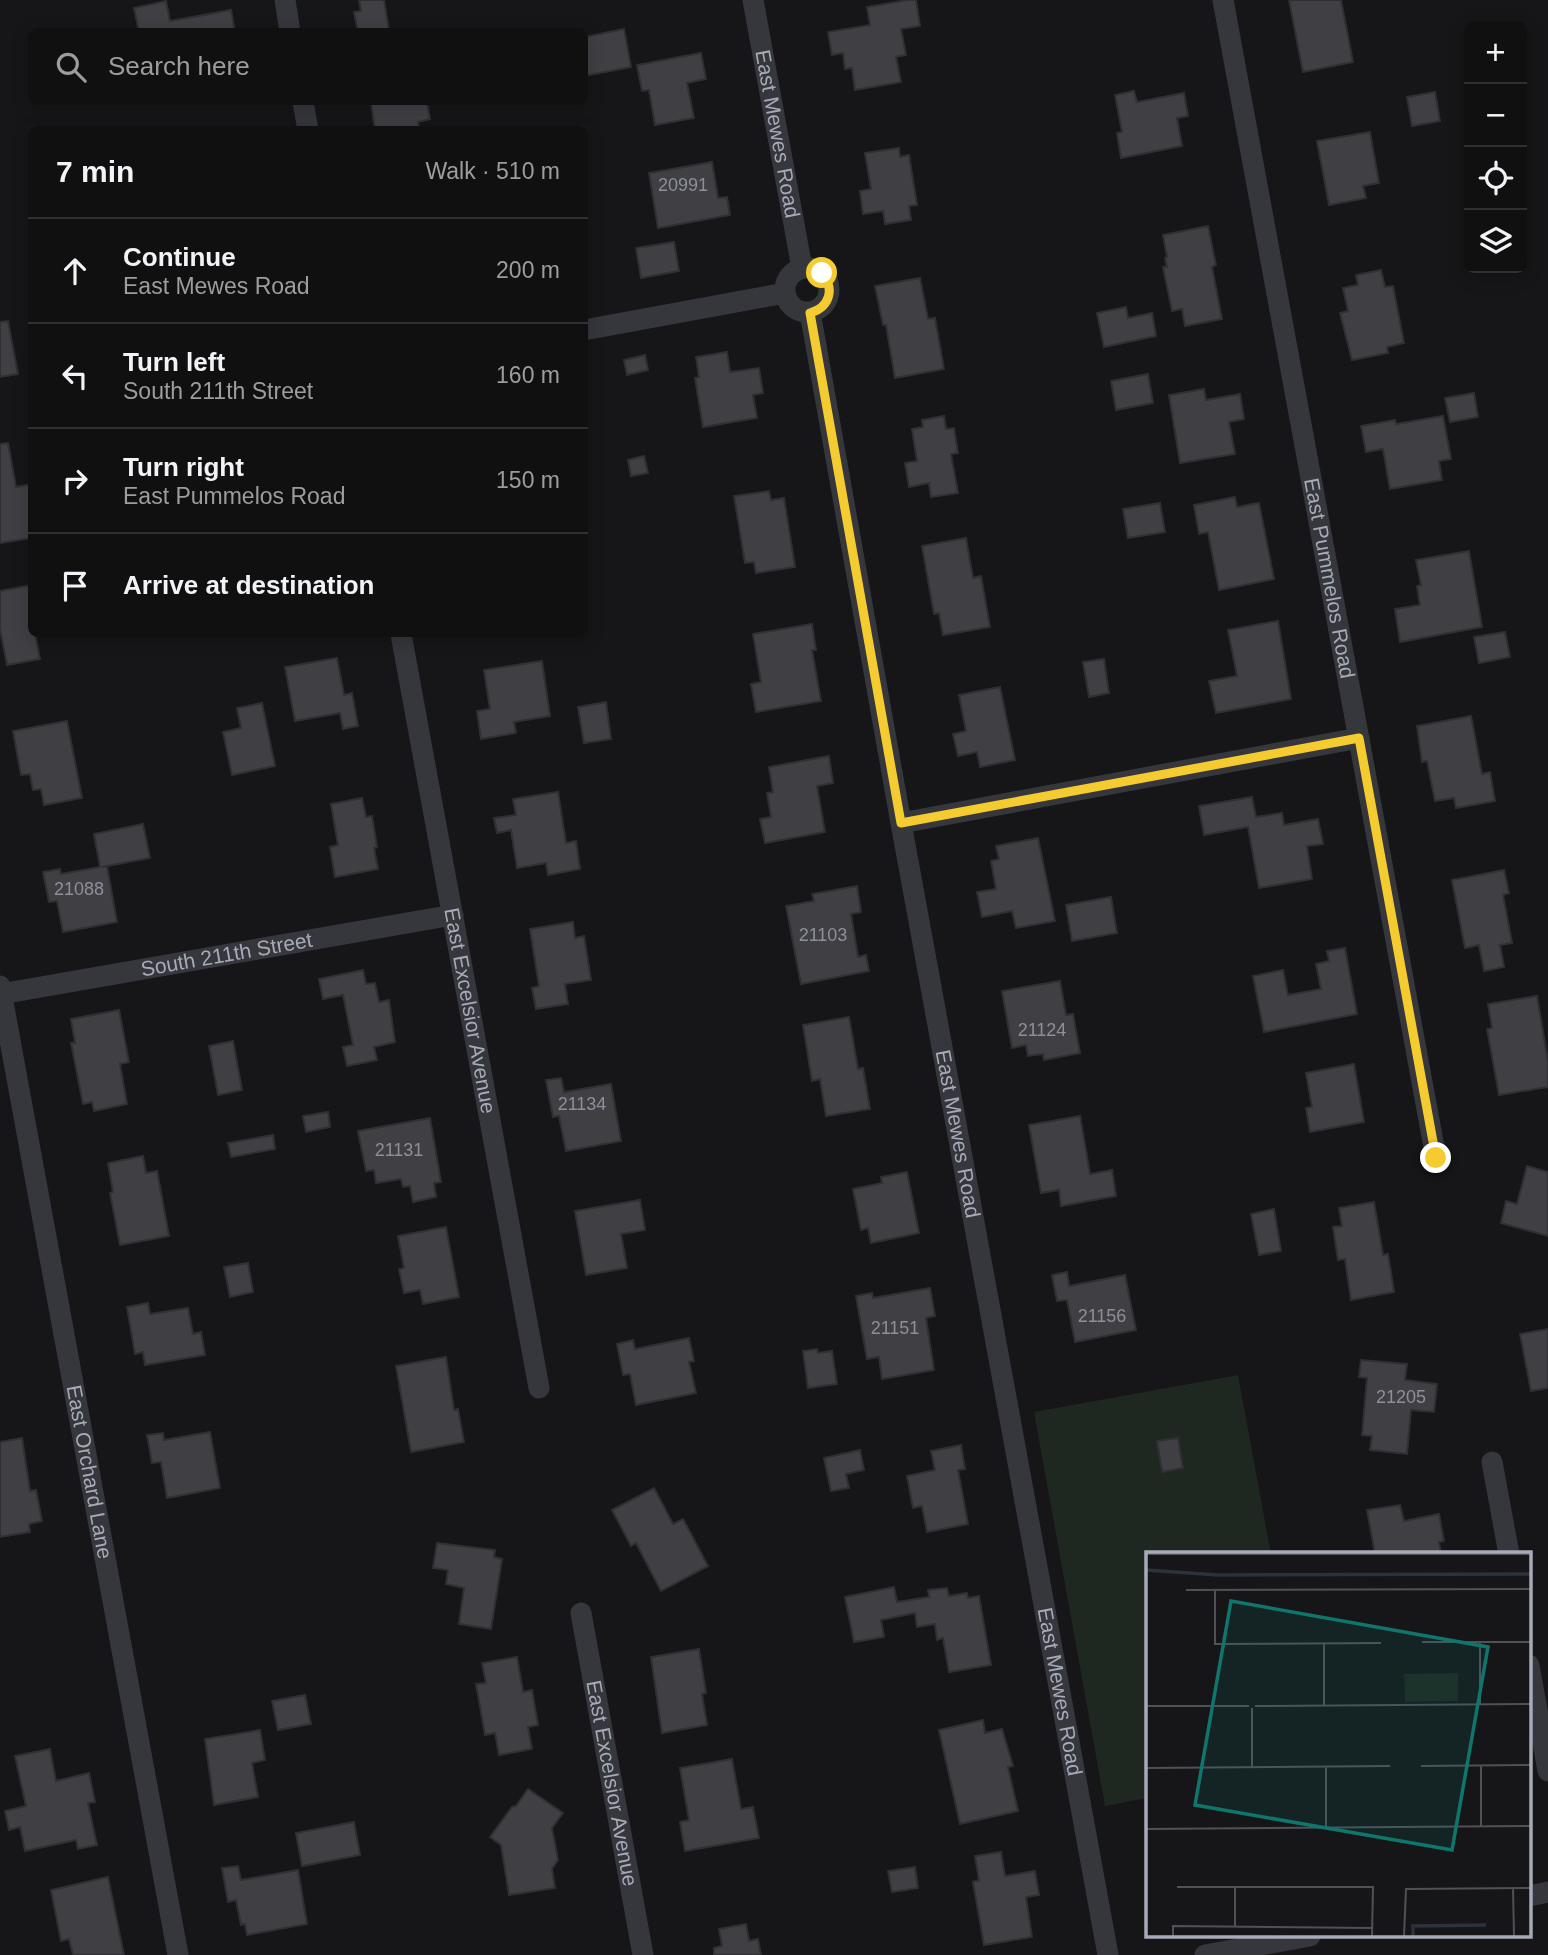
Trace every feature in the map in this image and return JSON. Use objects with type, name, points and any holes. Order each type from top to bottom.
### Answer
[{"type":"street","points":[[285,0],[289,28]]},
{"type":"street","name":"East Mewes Road","points":[[752,0],[802,268]]},
{"type":"street","name":"East Pummelos Road","points":[[1223,0],[1436,1158]]},
{"type":"street","points":[[304,105],[308,126]]},
{"type":"street","points":[[809,267],[822,273],[830,286],[830,293],[823,306],[810,313],[794,308],[785,293],[787,280],[796,270],[802,268],[809,267]]},
{"type":"street","points":[[588,329],[785,293]]},
{"type":"street","name":"East Mewes Road","points":[[810,313],[1108,1955]]},
{"type":"street","name":"East Excelsior Avenue","points":[[402,637],[539,1388]]},
{"type":"street","points":[[901,823],[1359,738]]},
{"type":"street","name":"South 211th Street","points":[[1,990],[453,915]]},
{"type":"street","name":"East Orchard Lane","points":[[1,990],[178,1955]]},
{"type":"street","points":[[1492,1462],[1509,1552]]},
{"type":"street","name":"East Excelsior Avenue","points":[[581,1613],[643,1955]]},
{"type":"street","points":[[1530,1671],[1548,1771]]},
{"type":"street","points":[[1530,1896],[1548,1892]]},
{"type":"street","points":[[1205,1955],[1299,1938]]},
{"type":"shaded area","points":[[1238,1375],[1271,1552],[1146,1552],[1146,1798],[1105,1806],[1034,1412]]},
{"type":"building","points":[[359,0],[384,0],[389,28],[357,28],[354,12],[361,11]]},
{"type":"building","points":[[916,0],[920,26],[901,29],[906,55],[896,57],[901,82],[855,90],[852,68],[845,69],[843,53],[832,55],[828,32],[870,25],[867,7]]},
{"type":"building","points":[[1289,0],[1341,0],[1353,62],[1303,72]]},
{"type":"building","points":[[166,1],[170,21],[231,10],[234,28],[138,28],[134,8]]},
{"type":"building","points":[[624,29],[631,67],[588,75],[588,36]]},
{"type":"building","points":[[701,53],[706,79],[687,83],[694,118],[655,125],[649,90],[642,91],[637,65]]},
{"type":"building","points":[[1134,91],[1137,102],[1184,93],[1188,116],[1177,118],[1182,146],[1121,158],[1117,133],[1122,132],[1115,95]]},
{"type":"building","points":[[1435,92],[1440,121],[1412,126],[1407,97]]},
{"type":"building","points":[[371,105],[428,105],[430,119],[418,122],[419,126],[374,126]]},
{"type":"building","points":[[1370,132],[1379,183],[1363,186],[1366,198],[1329,205],[1317,141]]},
{"type":"building","points":[[899,148],[900,157],[909,155],[917,205],[909,206],[911,220],[885,224],[883,211],[863,214],[860,191],[871,189],[865,153]]},
{"type":"building","points":[[712,162],[718,198],[727,197],[730,215],[658,228],[649,173]]},
{"type":"building","points":[[1208,226],[1216,265],[1212,267],[1222,319],[1185,326],[1182,309],[1172,311],[1163,267],[1167,267],[1167,257],[1163,235]]},
{"type":"building","points":[[674,242],[679,271],[641,278],[636,248]]},
{"type":"building","points":[[1381,270],[1385,287],[1393,286],[1404,343],[1387,347],[1388,353],[1352,360],[1340,313],[1348,311],[1343,288],[1358,285],[1356,275]]},
{"type":"building","points":[[920,278],[928,319],[935,318],[944,369],[895,378],[886,325],[883,325],[875,286]]},
{"type":"building","points":[[1126,307],[1128,318],[1152,313],[1156,336],[1104,347],[1097,313]]},
{"type":"building","points":[[8,321],[18,374],[0,377],[0,322]]},
{"type":"building","points":[[727,352],[730,372],[759,368],[763,393],[753,395],[757,418],[703,427],[695,378],[699,377],[696,357]]},
{"type":"building","points":[[645,355],[648,370],[627,375],[624,360]]},
{"type":"building","points":[[1148,374],[1153,403],[1116,410],[1111,381]]},
{"type":"building","points":[[1204,389],[1206,400],[1240,394],[1244,419],[1229,422],[1235,454],[1180,463],[1169,395]]},
{"type":"building","points":[[1474,393],[1478,417],[1450,422],[1445,398]]},
{"type":"building","points":[[944,416],[946,429],[954,428],[958,453],[951,454],[958,493],[931,497],[929,483],[909,487],[905,463],[917,461],[912,429],[923,427],[922,420]]},
{"type":"building","points":[[1443,416],[1451,459],[1439,461],[1442,480],[1390,489],[1383,449],[1366,452],[1361,426],[1395,420],[1396,424]]},
{"type":"building","points":[[8,443],[16,487],[28,485],[28,539],[0,543],[0,444]]},
{"type":"building","points":[[644,456],[648,473],[631,476],[628,460]]},
{"type":"building","points":[[769,491],[771,500],[784,498],[795,567],[756,573],[754,562],[745,563],[734,496]]},
{"type":"building","points":[[1235,497],[1237,507],[1259,503],[1274,579],[1219,590],[1208,532],[1199,534],[1194,505]]},
{"type":"building","points":[[1160,503],[1165,532],[1128,538],[1123,509]]},
{"type":"building","points":[[966,538],[973,578],[981,576],[990,627],[943,635],[939,613],[934,614],[922,546]]},
{"type":"building","points":[[1469,551],[1482,627],[1400,642],[1395,609],[1420,605],[1417,586],[1421,585],[1416,560]]},
{"type":"building","points":[[28,586],[28,637],[36,637],[40,659],[7,665],[0,629],[0,591]]},
{"type":"building","points":[[1278,621],[1291,699],[1216,713],[1209,681],[1237,676],[1228,630]]},
{"type":"building","points":[[812,624],[816,650],[812,650],[821,701],[756,712],[751,684],[761,682],[753,634]]},
{"type":"building","points":[[1505,632],[1510,657],[1479,663],[1474,637]]},
{"type":"building","points":[[337,658],[344,695],[352,693],[358,726],[343,729],[340,713],[295,721],[285,667]]},
{"type":"building","points":[[1104,659],[1109,693],[1089,697],[1083,662]]},
{"type":"building","points":[[542,661],[550,716],[514,722],[516,733],[481,739],[477,711],[490,709],[484,670]]},
{"type":"building","points":[[1000,687],[1015,760],[980,767],[977,752],[958,756],[953,734],[966,731],[959,695]]},
{"type":"building","points":[[606,702],[611,739],[584,743],[578,707]]},
{"type":"building","points":[[262,703],[275,766],[232,775],[223,732],[241,728],[237,708]]},
{"type":"building","points":[[1471,716],[1482,774],[1490,772],[1495,801],[1456,808],[1454,798],[1435,801],[1427,761],[1422,762],[1417,726]]},
{"type":"building","points":[[67,721],[82,798],[44,805],[41,789],[33,790],[30,774],[21,775],[13,731]]},
{"type":"building","points":[[829,756],[833,783],[817,786],[825,832],[765,843],[760,819],[771,817],[767,793],[773,792],[769,767]]},
{"type":"building","points":[[558,792],[566,843],[576,841],[580,869],[548,875],[546,863],[517,868],[511,830],[497,833],[494,818],[516,815],[513,799]]},
{"type":"building","points":[[1252,797],[1256,817],[1282,813],[1284,825],[1318,819],[1323,844],[1307,846],[1312,879],[1259,888],[1248,827],[1204,835],[1199,806]]},
{"type":"building","points":[[362,798],[366,817],[372,816],[378,869],[335,877],[330,847],[338,845],[331,804]]},
{"type":"building","points":[[143,824],[150,858],[107,866],[117,922],[63,932],[57,901],[49,902],[43,872],[60,869],[61,874],[100,867],[94,834]]},
{"type":"building","points":[[1038,838],[1055,921],[1016,928],[1012,911],[982,917],[977,892],[996,889],[991,861],[999,859],[996,846]]},
{"type":"building","points":[[1504,870],[1509,893],[1503,895],[1512,943],[1500,945],[1504,967],[1484,971],[1479,945],[1465,948],[1452,880]]},
{"type":"building","points":[[857,886],[861,912],[851,914],[858,957],[866,955],[869,971],[801,984],[786,906],[814,901],[812,894]]},
{"type":"building","points":[[1111,897],[1117,933],[1072,941],[1066,905]]},
{"type":"building","points":[[573,922],[575,938],[584,936],[591,980],[565,984],[568,1004],[536,1009],[532,988],[539,986],[530,929]]},
{"type":"building","points":[[1345,948],[1357,1014],[1264,1032],[1253,976],[1283,970],[1288,995],[1321,989],[1316,964],[1329,961],[1327,951]]},
{"type":"building","points":[[363,970],[366,984],[375,983],[379,1002],[389,1000],[395,1042],[374,1047],[377,1060],[347,1066],[343,1047],[353,1045],[343,995],[323,999],[319,979]]},
{"type":"building","points":[[1060,981],[1066,1015],[1073,1014],[1080,1053],[1044,1060],[1043,1054],[1028,1056],[1026,1045],[1012,1048],[1002,991]]},
{"type":"building","points":[[1537,996],[1548,1061],[1548,1087],[1499,1095],[1487,1029],[1492,1028],[1488,1004]]},
{"type":"building","points":[[119,1010],[129,1062],[120,1064],[127,1104],[94,1111],[92,1102],[83,1104],[71,1043],[75,1043],[71,1019]]},
{"type":"building","points":[[849,1017],[858,1069],[863,1068],[870,1109],[826,1116],[820,1079],[812,1081],[803,1025]]},
{"type":"building","points":[[233,1041],[242,1090],[218,1095],[209,1046]]},
{"type":"building","points":[[1354,1064],[1364,1122],[1310,1132],[1306,1108],[1312,1107],[1306,1073]]},
{"type":"building","points":[[561,1078],[564,1092],[611,1084],[621,1141],[566,1151],[559,1116],[553,1117],[546,1080]]},
{"type":"building","points":[[328,1112],[330,1127],[306,1132],[303,1116]]},
{"type":"building","points":[[1080,1116],[1090,1174],[1112,1170],[1116,1196],[1061,1206],[1059,1190],[1041,1193],[1029,1125]]},
{"type":"building","points":[[430,1118],[441,1182],[434,1183],[436,1197],[413,1202],[410,1186],[403,1187],[401,1179],[376,1183],[374,1170],[366,1171],[358,1131]]},
{"type":"building","points":[[273,1135],[275,1149],[231,1157],[228,1143]]},
{"type":"building","points":[[143,1156],[146,1173],[157,1171],[169,1236],[120,1245],[110,1193],[113,1192],[108,1163]]},
{"type":"building","points":[[1527,1166],[1548,1172],[1548,1236],[1501,1223],[1506,1201],[1517,1204]]},
{"type":"building","points":[[907,1172],[919,1233],[871,1243],[868,1228],[861,1230],[853,1189],[882,1183],[881,1177]]},
{"type":"building","points":[[640,1200],[645,1230],[621,1234],[627,1268],[586,1275],[575,1211]]},
{"type":"building","points":[[1374,1202],[1383,1255],[1388,1254],[1394,1292],[1351,1300],[1345,1259],[1338,1260],[1333,1227],[1342,1226],[1339,1208]]},
{"type":"building","points":[[1274,1209],[1281,1251],[1259,1255],[1251,1214]]},
{"type":"building","points":[[446,1227],[459,1297],[423,1304],[420,1290],[404,1293],[399,1269],[404,1268],[398,1236]]},
{"type":"building","points":[[248,1263],[253,1292],[230,1297],[224,1267]]},
{"type":"building","points":[[1067,1272],[1069,1286],[1125,1275],[1136,1330],[1075,1342],[1067,1300],[1057,1301],[1052,1275]]},
{"type":"building","points":[[930,1288],[935,1316],[926,1318],[934,1370],[882,1379],[879,1357],[867,1359],[856,1296],[872,1293],[873,1298]]},
{"type":"building","points":[[148,1303],[150,1314],[188,1308],[193,1334],[201,1332],[205,1355],[145,1365],[143,1352],[135,1354],[127,1307]]},
{"type":"building","points":[[1548,1329],[1548,1388],[1531,1391],[1520,1334]]},
{"type":"building","points":[[689,1338],[694,1361],[689,1362],[696,1393],[636,1405],[630,1374],[623,1375],[617,1344],[633,1340],[635,1349]]},
{"type":"building","points":[[817,1349],[818,1353],[832,1351],[837,1384],[808,1388],[803,1351]]},
{"type":"building","points":[[446,1357],[454,1410],[458,1409],[464,1442],[411,1452],[396,1366]]},
{"type":"building","points":[[1361,1360],[1407,1364],[1405,1380],[1437,1384],[1434,1412],[1411,1410],[1407,1454],[1370,1450],[1372,1436],[1362,1435],[1367,1378],[1359,1377]]},
{"type":"building","points":[[210,1432],[220,1488],[167,1498],[161,1462],[152,1463],[147,1435],[163,1433],[164,1440]]},
{"type":"building","points":[[22,1438],[30,1491],[36,1490],[42,1521],[29,1524],[30,1532],[0,1537],[0,1442]]},
{"type":"building","points":[[1178,1438],[1183,1468],[1162,1472],[1157,1441]]},
{"type":"building","points":[[961,1445],[965,1469],[958,1470],[968,1524],[927,1532],[922,1506],[913,1508],[907,1476],[935,1470],[931,1451]]},
{"type":"building","points":[[860,1450],[864,1470],[846,1474],[849,1488],[831,1491],[824,1458]]},
{"type":"building","points":[[654,1488],[673,1524],[683,1519],[708,1566],[661,1591],[636,1543],[631,1546],[612,1510]]},
{"type":"building","points":[[1400,1505],[1404,1521],[1439,1514],[1444,1541],[1439,1542],[1441,1552],[1375,1552],[1367,1510]]},
{"type":"building","points":[[437,1543],[495,1550],[494,1557],[502,1559],[491,1629],[459,1624],[464,1588],[446,1584],[448,1570],[433,1568]]},
{"type":"building","points":[[894,1587],[897,1602],[929,1597],[928,1590],[947,1588],[949,1596],[967,1593],[968,1598],[979,1596],[991,1665],[949,1672],[943,1638],[937,1640],[935,1624],[917,1627],[915,1613],[881,1620],[884,1637],[854,1642],[845,1597]]},
{"type":"building","points":[[699,1649],[706,1693],[702,1694],[707,1725],[662,1733],[651,1657]]},
{"type":"building","points":[[517,1657],[523,1692],[532,1690],[538,1725],[528,1727],[532,1749],[499,1755],[495,1733],[485,1735],[476,1684],[486,1683],[482,1663]]},
{"type":"building","points":[[305,1695],[311,1724],[278,1730],[272,1701]]},
{"type":"building","points":[[983,1720],[985,1733],[1002,1729],[1013,1766],[1008,1767],[1018,1811],[960,1824],[939,1730]]},
{"type":"building","points":[[260,1730],[265,1760],[252,1763],[258,1797],[214,1805],[205,1739]]},
{"type":"building","points":[[50,1749],[56,1781],[89,1773],[95,1802],[88,1803],[97,1845],[78,1849],[76,1840],[25,1851],[20,1827],[9,1830],[5,1811],[26,1806],[15,1756]]},
{"type":"building","points":[[732,1759],[741,1809],[753,1807],[759,1838],[685,1851],[680,1822],[689,1820],[680,1768]]},
{"type":"building","points":[[528,1789],[563,1813],[552,1828],[558,1860],[552,1869],[555,1888],[509,1895],[501,1845],[490,1837]]},
{"type":"building","points":[[354,1822],[360,1855],[302,1866],[296,1833]]},
{"type":"building","points":[[1001,1852],[1005,1876],[1035,1871],[1039,1895],[1026,1897],[1032,1937],[984,1945],[973,1882],[979,1880],[975,1856]]},
{"type":"building","points":[[238,1866],[241,1880],[298,1870],[307,1924],[247,1935],[245,1924],[241,1925],[236,1900],[228,1902],[222,1868]]},
{"type":"building","points":[[915,1867],[918,1888],[892,1892],[888,1871]]},
{"type":"building","points":[[108,1877],[124,1955],[73,1955],[69,1939],[61,1941],[51,1890]]},
{"type":"building","points":[[746,1924],[749,1941],[758,1939],[761,1955],[714,1955],[714,1948],[722,1946],[719,1929]]},
{"type":"route","points":[[822,273],[830,286],[830,293],[823,306],[810,313],[901,823],[1359,738],[1436,1158]]}]
